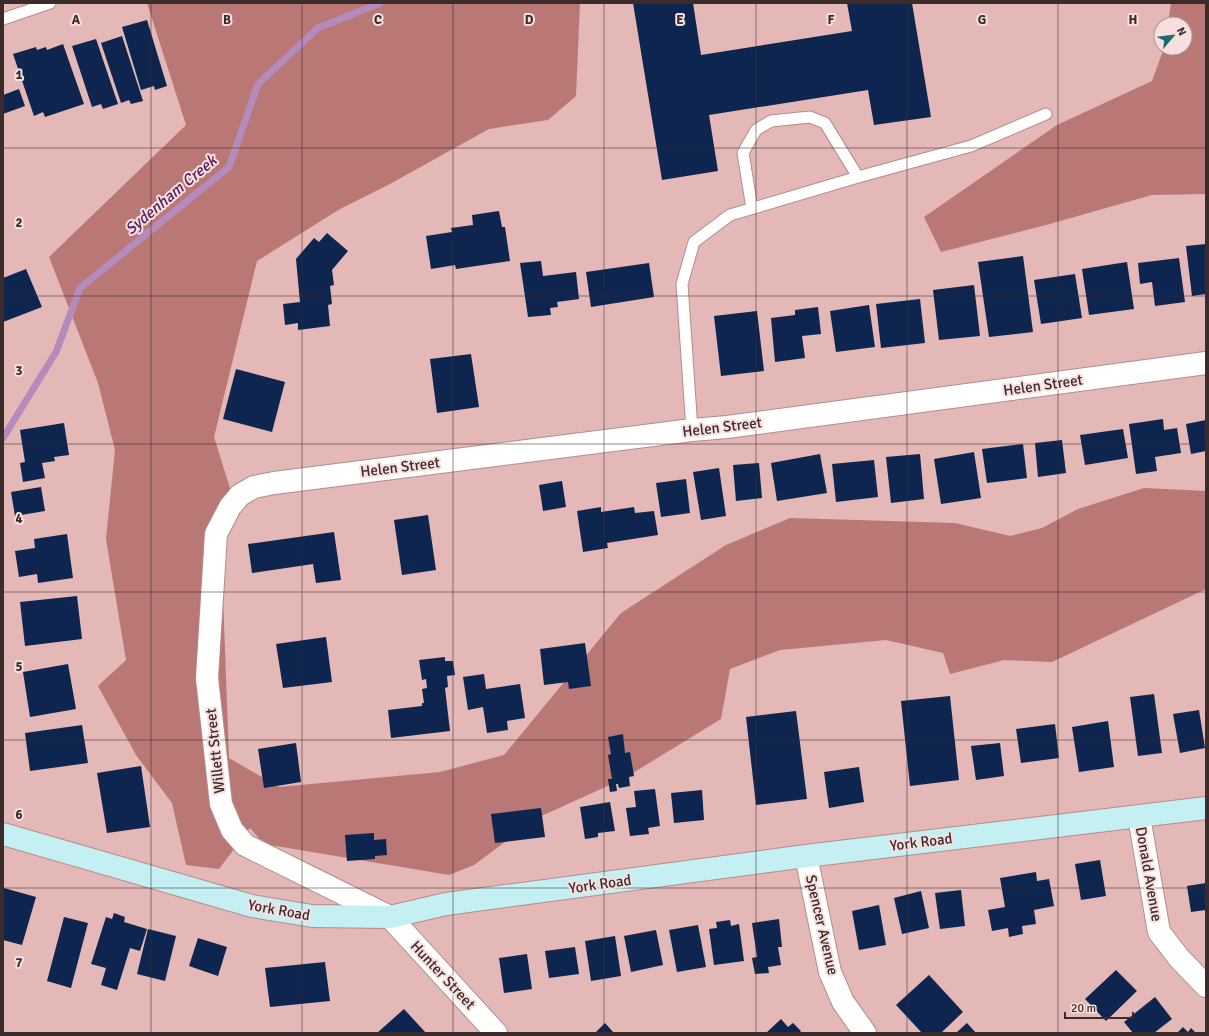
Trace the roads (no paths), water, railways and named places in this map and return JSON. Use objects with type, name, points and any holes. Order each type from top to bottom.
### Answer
[{"type":"street","name":"Helen Street","points":[[240,495],[254,487],[274,483],[692,430],[727,427],[1206,363]]},
{"type":"street","name":"Willett Street","points":[[240,495],[230,507],[216,534],[215,542],[207,678],[221,804],[232,830],[245,845],[390,917]]},
{"type":"street","name":"York Road","points":[[3,834],[252,906],[312,916],[390,917],[446,904],[806,856],[1206,808]]},
{"type":"street","name":"Donald Avenue","points":[[1139,817],[1159,932],[1179,958],[1206,986]]},
{"type":"street","name":"Spencer Avenue","points":[[806,856],[830,972],[843,1002],[865,1033]]},
{"type":"street","name":"Hunter Street","points":[[390,917],[496,1033]]},
{"type":"lane","points":[[3,19],[50,3]]},
{"type":"lane","points":[[692,430],[682,284],[694,242],[730,215],[858,177],[971,146],[1046,114]]},
{"type":"lane","points":[[752,208],[743,153],[756,130],[771,121],[810,117],[825,123],[858,177]]},
{"type":"waterway","name":"Sydenham Creek","points":[[3,438],[56,352],[80,288],[229,167],[258,84],[318,28],[380,3]]}]
